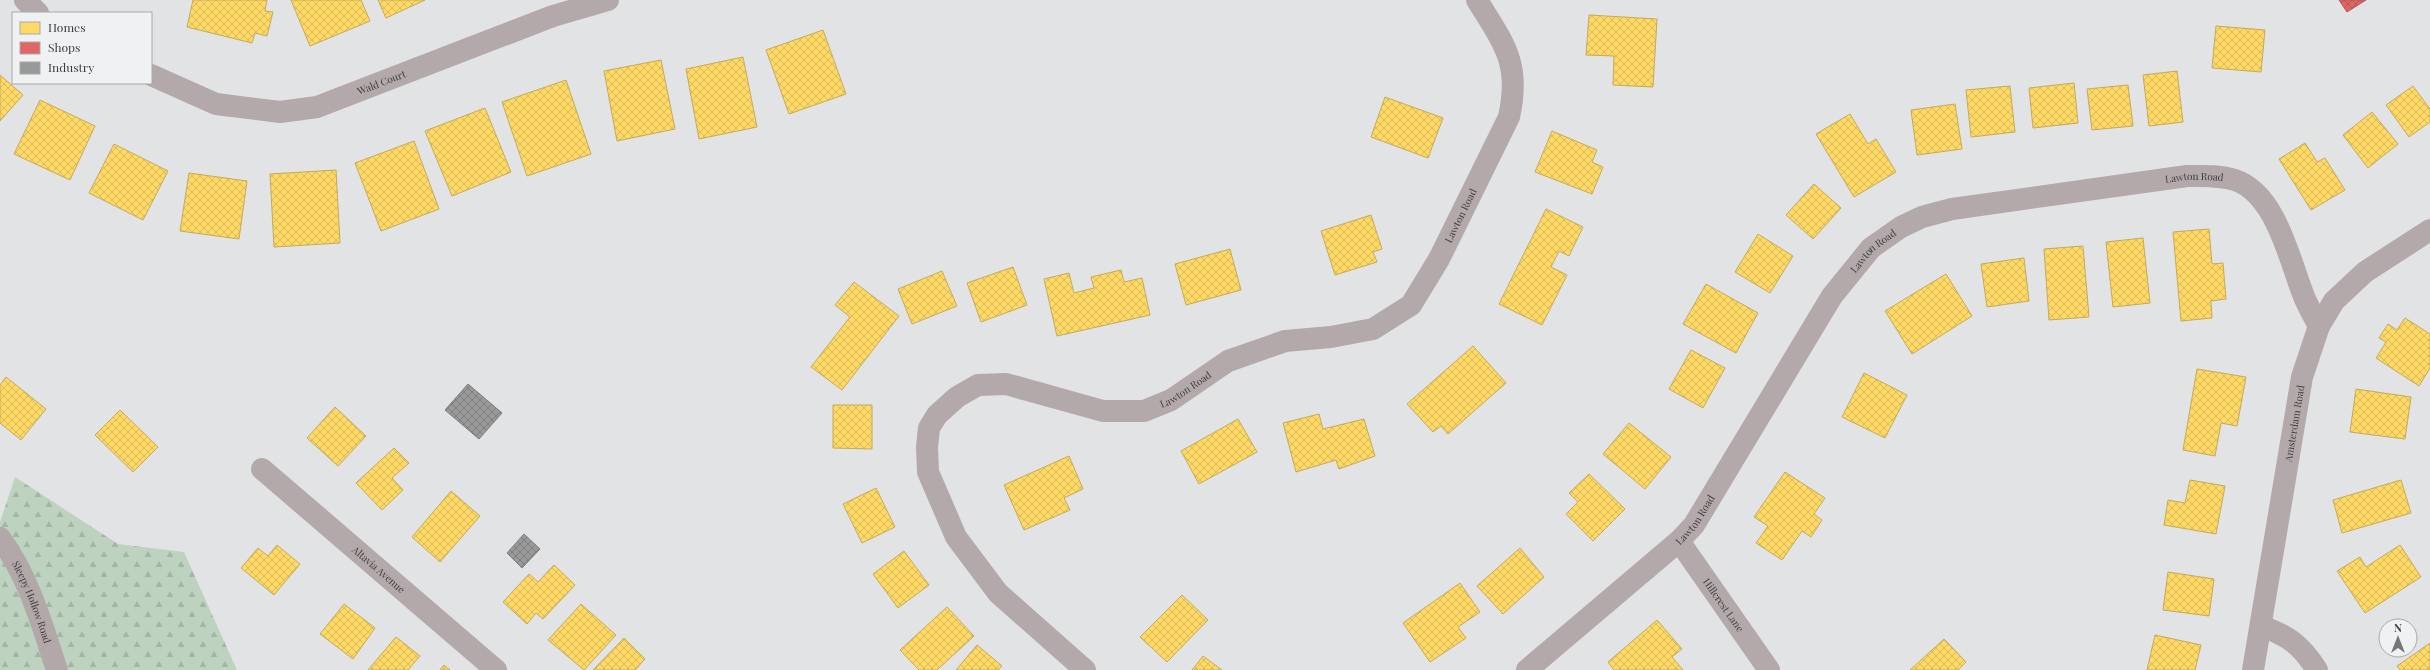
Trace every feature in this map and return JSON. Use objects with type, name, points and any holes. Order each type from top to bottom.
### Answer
[{"type":"main road","name":"Sleepy Hollow Road","points":[[0,538],[9,550],[31,594],[57,670]]},
{"type":"street","points":[[25,0],[37,12]]},
{"type":"street","name":"Wald Court","points":[[152,75],[216,104],[280,112],[317,107],[553,16],[608,0]]},
{"type":"street","name":"Lawton Road","points":[[1085,670],[998,593],[956,537],[928,472],[927,447],[929,428],[937,415],[957,397],[978,385],[1006,384],[1103,411],[1144,411],[1171,400],[1228,361],[1285,341],[1331,337],[1373,329],[1411,305],[1439,259],[1510,110],[1514,95],[1511,61],[1506,46],[1477,0]]},
{"type":"street","name":"Lawton Road","points":[[1527,670],[1679,541],[1694,525],[1832,296],[1871,248],[1901,227],[1922,217],[1952,209],[2186,176],[2219,176],[2237,181],[2256,194],[2272,215],[2283,238],[2305,299],[2319,326]]},
{"type":"street","name":"Amsterdam Road","points":[[2254,670],[2302,377],[2319,326],[2334,302],[2366,272],[2430,230]]},
{"type":"street","name":"Altavia Avenue","points":[[262,469],[496,670]]},
{"type":"street","name":"Hillcrest Lane","points":[[1679,541],[1769,670]]},
{"type":"street","points":[[2261,626],[2283,634],[2304,650],[2318,670]]},
{"type":"green space","points":[[15,477],[118,544],[184,552],[237,670],[0,670],[0,522]]},
{"type":"building: Homes","points":[[193,0],[267,0],[265,11],[273,12],[267,36],[255,33],[252,43],[187,27]]},
{"type":"building: Homes","points":[[291,0],[361,0],[370,21],[310,46]]},
{"type":"building: Homes","points":[[378,0],[425,0],[386,18]]},
{"type":"building: Homes","points":[[1589,15],[1657,19],[1653,87],[1613,85],[1614,56],[1586,55]]},
{"type":"building: Homes","points":[[2216,26],[2265,30],[2261,72],[2212,68]]},
{"type":"building: Homes","points":[[823,30],[846,94],[789,114],[766,50]]},
{"type":"building: Homes","points":[[743,57],[757,127],[699,139],[686,69]]},
{"type":"building: Homes","points":[[661,60],[675,129],[617,141],[604,71]]},
{"type":"building: Homes","points":[[2177,71],[2183,122],[2149,126],[2143,75]]},
{"type":"building: Homes","points":[[0,75],[23,95],[0,121]]},
{"type":"building: Homes","points":[[566,80],[591,154],[527,176],[502,102]]},
{"type":"building: Homes","points":[[2074,83],[2078,123],[2033,128],[2029,88]]},
{"type":"building: Homes","points":[[2128,85],[2133,126],[2092,130],[2087,89]]},
{"type":"building: Homes","points":[[2010,86],[2015,132],[1971,137],[1966,90]]},
{"type":"building: Homes","points":[[2413,86],[2430,109],[2430,122],[2409,137],[2386,105]]},
{"type":"building: Homes","points":[[1385,97],[1443,118],[1428,158],[1371,137]]},
{"type":"building: Homes","points":[[40,100],[95,126],[70,180],[14,154]]},
{"type":"building: Homes","points":[[1955,104],[1962,149],[1917,155],[1911,110]]},
{"type":"building: Homes","points":[[485,108],[511,172],[452,196],[425,131]]},
{"type":"building: Homes","points":[[2372,112],[2398,144],[2368,168],[2343,135]]},
{"type":"building: Homes","points":[[1850,114],[1868,144],[1876,139],[1896,172],[1854,197],[1816,134]]},
{"type":"building: Homes","points":[[1552,131],[1597,150],[1592,162],[1603,167],[1592,194],[1535,172]]},
{"type":"building: Homes","points":[[414,141],[439,209],[381,231],[355,163]]},
{"type":"building: Homes","points":[[2305,143],[2317,162],[2325,158],[2345,190],[2311,210],[2279,159]]},
{"type":"building: Homes","points":[[114,144],[168,171],[143,220],[89,193]]},
{"type":"building: Homes","points":[[336,170],[340,243],[274,247],[270,174]]},
{"type":"building: Homes","points":[[189,173],[247,181],[239,239],[180,231]]},
{"type":"building: Homes","points":[[1814,184],[1841,208],[1813,239],[1786,215]]},
{"type":"building: Homes","points":[[1546,209],[1583,227],[1569,256],[1559,251],[1551,267],[1567,275],[1542,325],[1499,304]]},
{"type":"building: Homes","points":[[1371,215],[1382,249],[1373,252],[1377,262],[1335,275],[1321,231]]},
{"type":"building: Homes","points":[[2209,229],[2212,264],[2223,263],[2226,299],[2211,301],[2212,318],[2181,321],[2173,232]]},
{"type":"building: Homes","points":[[1758,234],[1793,256],[1770,293],[1735,272]]},
{"type":"building: Homes","points":[[2143,238],[2150,303],[2113,307],[2106,242]]},
{"type":"building: Homes","points":[[2083,246],[2089,317],[2049,320],[2044,249]]},
{"type":"building: Homes","points":[[1230,249],[1241,290],[1186,305],[1175,264]]},
{"type":"building: Homes","points":[[2024,258],[2029,301],[1987,307],[1981,264]]},
{"type":"building: Homes","points":[[1013,267],[1027,305],[981,322],[967,283]]},
{"type":"building: Homes","points":[[1121,270],[1124,282],[1142,278],[1150,315],[1057,336],[1044,279],[1069,273],[1074,293],[1094,288],[1091,277]]},
{"type":"building: Homes","points":[[942,271],[957,306],[912,324],[898,289]]},
{"type":"building: Homes","points":[[1946,274],[1972,316],[1912,354],[1885,311]]},
{"type":"building: Homes","points":[[854,282],[899,316],[842,390],[811,367],[850,317],[835,305]]},
{"type":"building: Homes","points":[[1706,284],[1758,313],[1736,353],[1683,324]]},
{"type":"building: Homes","points":[[2405,318],[2430,334],[2430,368],[2419,386],[2376,358],[2386,342],[2379,338],[2388,324],[2397,330]]},
{"type":"building: Homes","points":[[1473,346],[1506,383],[1448,434],[1441,426],[1433,432],[1407,404]]},
{"type":"building: Homes","points":[[1691,350],[1725,368],[1703,408],[1669,389]]},
{"type":"building: Homes","points":[[2197,369],[2246,377],[2237,426],[2221,423],[2215,456],[2183,450]]},
{"type":"building: Homes","points":[[1864,373],[1907,395],[1885,438],[1842,417]]},
{"type":"building: Homes","points":[[6,377],[46,409],[21,440],[0,423],[0,385]]},
{"type":"building: Homes","points":[[2356,389],[2411,397],[2405,439],[2350,432]]},
{"type":"building: Homes","points":[[833,405],[872,405],[872,449],[833,448]]},
{"type":"building: Homes","points":[[335,407],[366,436],[338,466],[307,438]]},
{"type":"building: Homes","points":[[120,410],[158,447],[133,472],[95,435]]},
{"type":"building: Homes","points":[[1319,414],[1323,429],[1364,419],[1375,456],[1339,469],[1336,460],[1296,472],[1283,423]]},
{"type":"building: Homes","points":[[1238,419],[1257,452],[1199,484],[1181,451]]},
{"type":"building: Homes","points":[[1629,423],[1671,457],[1645,489],[1603,454]]},
{"type":"building: Homes","points":[[394,448],[409,463],[392,478],[403,490],[382,510],[356,483]]},
{"type":"building: Homes","points":[[1069,456],[1083,489],[1064,498],[1070,510],[1024,530],[1004,485]]},
{"type":"building: Homes","points":[[1785,472],[1825,498],[1814,514],[1822,520],[1811,537],[1802,531],[1782,560],[1756,543],[1768,526],[1754,517]]},
{"type":"building: Homes","points":[[1589,474],[1625,509],[1593,541],[1566,514],[1578,502],[1569,493]]},
{"type":"building: Homes","points":[[2190,480],[2225,486],[2216,534],[2164,525],[2168,500],[2185,503]]},
{"type":"building: Homes","points":[[2401,480],[2411,513],[2342,533],[2333,500]]},
{"type":"building: Homes","points":[[876,488],[895,527],[862,543],[843,504]]},
{"type":"building: Homes","points":[[451,491],[480,516],[440,562],[412,537]]},
{"type":"building: Homes","points":[[277,545],[300,564],[274,595],[241,568],[258,548],[268,556]]},
{"type":"building: Homes","points":[[2400,545],[2421,577],[2365,613],[2337,571],[2360,557],[2366,567]]},
{"type":"building: Homes","points":[[1520,548],[1544,577],[1503,614],[1477,586]]},
{"type":"building: Homes","points":[[904,551],[929,585],[898,608],[873,574]]},
{"type":"building: Homes","points":[[554,565],[575,585],[543,619],[536,613],[527,624],[503,602],[529,574],[538,582]]},
{"type":"building: Homes","points":[[2168,572],[2214,579],[2209,616],[2163,610]]},
{"type":"building: Homes","points":[[1460,583],[1480,612],[1458,627],[1466,638],[1430,662],[1403,623]]},
{"type":"building: Homes","points":[[1182,595],[1208,620],[1167,662],[1140,637]]},
{"type":"building: Homes","points":[[344,604],[375,628],[353,659],[320,634]]},
{"type":"building: Homes","points":[[581,604],[616,635],[584,670],[548,640]]},
{"type":"building: Homes","points":[[947,607],[974,636],[937,670],[919,670],[900,650]]},
{"type":"building: Homes","points":[[1657,620],[1682,649],[1672,657],[1683,670],[1614,670],[1608,662]]},
{"type":"building: Homes","points":[[2155,635],[2201,645],[2195,670],[2147,670]]},
{"type":"building: Homes","points":[[396,637],[420,656],[408,670],[368,670]]},
{"type":"building: Homes","points":[[624,638],[645,659],[635,670],[593,670]]},
{"type":"building: Homes","points":[[1944,639],[1966,662],[1958,670],[1910,670]]},
{"type":"building: Homes","points":[[2430,643],[2430,670],[2400,670],[2397,666],[2408,658],[2418,658],[2418,651]]},
{"type":"building: Homes","points":[[977,645],[1002,666],[998,670],[956,670]]},
{"type":"building: Homes","points":[[1203,656],[1222,670],[1192,670]]},
{"type":"building: Homes","points":[[444,665],[450,670],[440,670]]},
{"type":"building: Shops","points":[[2339,0],[2366,0],[2347,12]]},
{"type":"building: Industry","points":[[468,384],[502,413],[479,439],[445,410]]},
{"type":"building: Industry","points":[[524,534],[540,549],[522,568],[507,553]]}]
